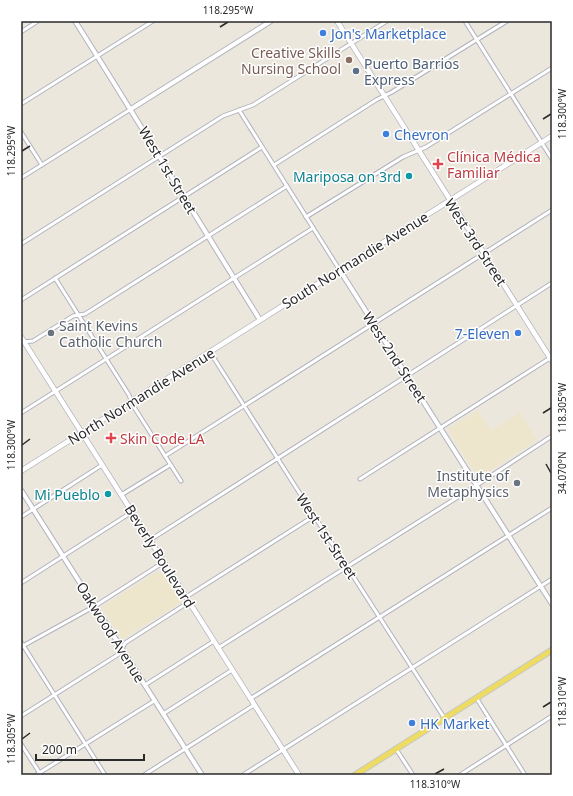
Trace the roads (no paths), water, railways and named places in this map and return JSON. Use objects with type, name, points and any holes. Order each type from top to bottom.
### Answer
[{"type":"main road","name":"West 3rd Street","points":[[337,21],[449,200],[551,358]]},
{"type":"main road","name":"South Normandie Avenue","points":[[260,320],[552,136]]},
{"type":"main road","name":"North Normandie Avenue","points":[[21,471],[260,320]]},
{"type":"main road","name":"Beverly Boulevard","points":[[21,337],[298,775]]},
{"type":"main road","points":[[355,775],[552,650]]},
{"type":"street","points":[[21,32],[38,21]]},
{"type":"street","name":"West 1st Street","points":[[75,21],[131,109],[183,197],[260,320]]},
{"type":"street","points":[[21,104],[153,21]]},
{"type":"street","points":[[21,178],[271,21]]},
{"type":"street","points":[[21,244],[223,116],[253,105],[387,21]]},
{"type":"street","points":[[465,21],[552,159]]},
{"type":"street","points":[[274,165],[507,21]]},
{"type":"street","points":[[306,217],[403,157],[426,147],[552,68]]},
{"type":"street","name":"West 2nd Street","points":[[239,110],[552,604]]},
{"type":"street","points":[[21,132],[42,165]]},
{"type":"street","points":[[21,300],[262,147]]},
{"type":"street","points":[[23,342],[33,341],[73,316],[84,314],[287,186]]},
{"type":"street","points":[[164,456],[552,210]]},
{"type":"street","points":[[21,413],[313,228]]},
{"type":"street","points":[[55,278],[164,456],[181,481]]},
{"type":"street","points":[[150,540],[552,283]]},
{"type":"street","name":"West 1st Street","points":[[210,352],[445,719]]},
{"type":"street","points":[[360,479],[551,358]]},
{"type":"street","points":[[218,648],[552,436]]},
{"type":"street","points":[[121,495],[170,464]]},
{"type":"street","points":[[21,517],[102,465]]},
{"type":"street","name":"Oakwood Avenue","points":[[21,490],[202,775]]},
{"type":"street","points":[[250,699],[552,508]]},
{"type":"street","points":[[21,583],[132,512]]},
{"type":"street","points":[[186,597],[314,516]]},
{"type":"street","points":[[22,647],[94,606],[164,562]]},
{"type":"street","points":[[243,775],[552,579]]},
{"type":"street","points":[[21,716],[119,654],[125,643],[189,602]]},
{"type":"street","points":[[145,685],[214,641]]},
{"type":"street","points":[[21,642],[22,647],[105,775]]},
{"type":"street","points":[[163,714],[232,670]]},
{"type":"street","points":[[477,699],[525,775]]},
{"type":"street","points":[[21,744],[39,774],[154,701]]},
{"type":"street","points":[[144,775],[254,705]]},
{"type":"street","points":[[460,775],[552,716]]},
{"type":"street","points":[[396,749],[413,775]]},
{"type":"place","name":"Jon's Marketplace","points":[[323,33]]},
{"type":"place","name":"Creative Skills Nursing School","points":[[349,60]]},
{"type":"place","name":"Puerto Barrios Express","points":[[356,71]]},
{"type":"place","name":"Chevron","points":[[386,134]]},
{"type":"place","name":"Clínica Médica Familiar","points":[[438,164]]},
{"type":"place","name":"Mariposa on 3rd","points":[[409,176]]},
{"type":"place","name":"Saint Kevins Catholic Church","points":[[51,333]]},
{"type":"place","name":"7-Eleven","points":[[518,333]]},
{"type":"place","name":"Skin Code LA","points":[[111,438]]},
{"type":"place","name":"Institute of Metaphysics","points":[[517,483]]},
{"type":"place","name":"Mi Pueblo","points":[[108,494]]},
{"type":"place","name":"HK Market","points":[[412,723]]}]
